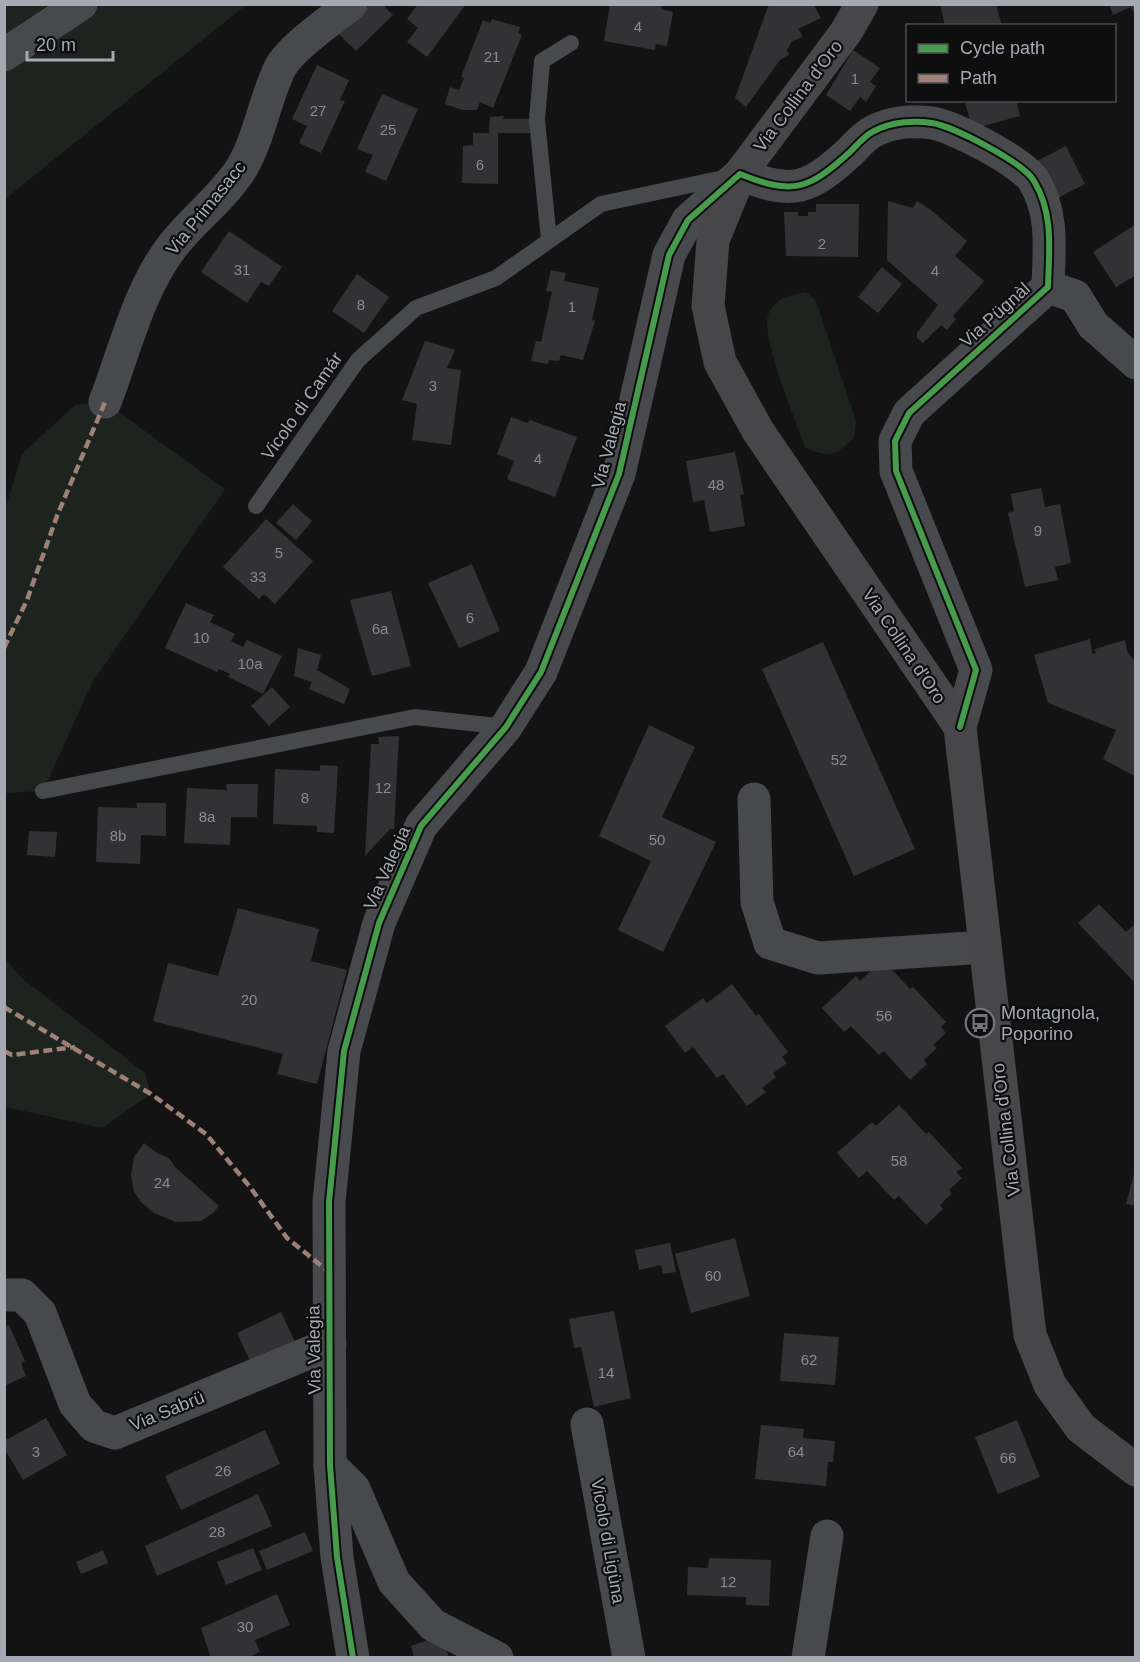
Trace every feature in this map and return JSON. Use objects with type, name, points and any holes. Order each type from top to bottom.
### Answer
[{"type":"street","points":[[4,55],[81,4]]},
{"type":"street","name":"Via Primasacc","points":[[105,402],[143,299],[157,270],[174,245],[237,176],[253,149],[280,68],[292,52],[351,4]]},
{"type":"street","name":"Via Collina d'Oro","points":[[862,4],[846,32],[740,174],[713,240],[708,306],[720,362],[758,431],[960,727],[1030,1335],[1050,1385],[1081,1428],[1136,1470]]},
{"type":"street","name":"Via Pügnàl","points":[[740,174],[764,184],[790,188],[816,181],[873,131],[904,122],[934,123],[994,149],[1034,179],[1050,220],[1048,287],[909,413],[895,441],[896,471],[976,670],[960,727]]},
{"type":"street","name":"Via Valegia","points":[[348,1655],[336,1557],[330,1465],[329,1202],[344,1051],[379,923],[421,826],[506,727],[541,672],[619,474],[669,255],[688,220],[740,174]]},
{"type":"street","points":[[1048,287],[1076,296],[1093,325],[1136,363]]},
{"type":"street","points":[[754,799],[757,902],[770,943],[818,958],[985,946]]},
{"type":"street","name":"Via Sabrü","points":[[4,1295],[22,1295],[40,1313],[75,1404],[94,1426],[115,1433],[330,1344]]},
{"type":"street","name":"Vicolo di Ligüna","points":[[587,1424],[629,1658]]},
{"type":"street","points":[[330,1465],[354,1490],[394,1582],[433,1625],[497,1658]]},
{"type":"street","points":[[808,1658],[827,1536]]},
{"type":"lane","points":[[549,240],[537,120],[542,61],[571,43]]},
{"type":"lane","name":"Vicolo di Camár","points":[[256,506],[358,360],[416,308],[496,278],[600,204],[740,174]]},
{"type":"lane","points":[[43,791],[415,717],[506,727]]},
{"type":"shaded area","points":[[5,5],[246,5],[5,199]]},
{"type":"shaded area","points":[[806,292],[816,301],[856,421],[854,438],[842,449],[832,454],[806,448],[774,360],[767,326],[768,315],[774,305],[784,298]]},
{"type":"shaded area","points":[[105,402],[225,489],[92,683],[43,791],[5,793],[5,510],[22,454],[75,405]]},
{"type":"shaded area","points":[[4,958],[23,979],[145,1073],[151,1094],[102,1128],[5,1107]]},
{"type":"building","points":[[361,4],[382,4],[393,15],[356,51],[335,30]]},
{"type":"building","points":[[418,4],[466,4],[427,57],[407,42],[418,28],[407,19]]},
{"type":"building","points":[[610,4],[662,4],[661,9],[673,12],[667,46],[656,44],[655,50],[604,41]]},
{"type":"building","points":[[769,4],[813,4],[821,18],[798,29],[803,37],[792,41],[787,50],[789,55],[780,60],[746,107],[735,98]]},
{"type":"building","points":[[940,4],[996,4],[1001,24],[945,24]]},
{"type":"building","points":[[1109,4],[1136,4],[1136,18],[1131,7],[1113,15]]},
{"type":"building","points":[[492,19],[520,27],[518,33],[522,35],[493,108],[480,102],[477,110],[462,110],[445,104],[450,87],[459,90],[464,78],[461,77],[483,20],[490,23]]},
{"type":"building","points":[[853,50],[880,68],[870,82],[876,86],[866,102],[860,97],[850,111],[826,95]]},
{"type":"building","points":[[317,65],[349,80],[340,100],[345,101],[321,153],[299,143],[307,126],[292,119]]},
{"type":"building","points":[[382,94],[418,109],[386,181],[365,172],[373,155],[357,149]]},
{"type":"building","points":[[965,102],[1016,102],[1020,116],[973,129]]},
{"type":"building","points":[[504,116],[503,119],[534,119],[532,133],[498,133],[498,184],[462,183],[463,146],[473,145],[473,133],[489,133],[490,117]]},
{"type":"building","points":[[1066,146],[1085,184],[1052,201],[1033,163]]},
{"type":"building","points":[[888,201],[913,208],[917,201],[931,210],[967,241],[955,256],[984,281],[953,316],[956,319],[947,330],[941,325],[923,343],[917,338],[917,333],[938,305],[887,260]]},
{"type":"building","points":[[816,204],[859,204],[858,257],[786,256],[784,212],[798,212],[798,216],[808,216],[808,212],[816,212]]},
{"type":"building","points":[[1136,224],[1136,275],[1116,287],[1093,252]]},
{"type":"building","points":[[229,231],[282,267],[269,286],[261,282],[247,303],[201,272]]},
{"type":"building","points":[[882,267],[902,284],[878,313],[858,297]]},
{"type":"building","points":[[551,270],[566,273],[564,281],[599,288],[592,320],[595,321],[583,360],[561,355],[559,361],[549,360],[548,364],[531,361],[536,341],[541,342],[552,292],[546,291]]},
{"type":"building","points":[[357,274],[389,297],[364,333],[332,311]]},
{"type":"building","points":[[425,341],[455,350],[447,368],[461,370],[451,445],[412,440],[417,404],[402,400]]},
{"type":"building","points":[[511,417],[528,423],[530,420],[577,437],[555,497],[507,479],[514,461],[497,454]]},
{"type":"building","points":[[735,452],[744,494],[740,495],[745,526],[710,532],[704,500],[693,502],[686,461]]},
{"type":"building","points":[[1041,488],[1045,507],[1060,504],[1071,563],[1055,567],[1058,580],[1025,587],[1008,513],[1014,511],[1011,494]]},
{"type":"building","points":[[293,504],[312,521],[296,540],[276,523]]},
{"type":"building","points":[[266,519],[313,561],[275,604],[264,594],[259,599],[223,567]]},
{"type":"building","points":[[472,564],[500,631],[459,648],[428,583]]},
{"type":"building","points":[[391,591],[411,666],[372,676],[350,600]]},
{"type":"building","points":[[186,603],[214,615],[210,622],[235,634],[231,641],[243,647],[247,640],[282,656],[263,694],[228,677],[230,674],[219,669],[217,672],[165,648]]},
{"type":"building","points":[[1090,639],[1092,654],[1096,653],[1095,649],[1125,640],[1127,651],[1136,663],[1136,777],[1103,759],[1116,730],[1048,703],[1034,655]]},
{"type":"building","points":[[823,642],[915,849],[854,876],[762,669]]},
{"type":"building","points":[[298,648],[321,655],[317,670],[350,689],[344,704],[309,689],[312,682],[294,676]]},
{"type":"building","points":[[272,687],[290,707],[269,726],[251,706]]},
{"type":"building","points":[[649,725],[695,747],[662,817],[716,842],[663,952],[618,930],[651,861],[599,836]]},
{"type":"building","points":[[399,736],[394,829],[390,829],[365,856],[371,744],[379,744],[378,737]]},
{"type":"building","points":[[320,765],[338,766],[334,833],[317,832],[317,826],[273,824],[275,769],[320,771]]},
{"type":"building","points":[[226,784],[258,784],[257,817],[231,817],[230,845],[184,843],[187,788],[227,790]]},
{"type":"building","points":[[136,803],[166,803],[166,836],[141,835],[140,864],[96,862],[98,807],[137,808]]},
{"type":"building","points":[[29,831],[57,832],[55,857],[27,855]]},
{"type":"building","points":[[1099,904],[1126,932],[1136,923],[1136,984],[1078,923]]},
{"type":"building","points":[[238,908],[319,929],[311,961],[347,970],[317,1084],[277,1074],[283,1054],[153,1021],[168,963],[218,976]]},
{"type":"building","points":[[883,960],[946,1022],[941,1027],[946,1033],[933,1045],[937,1048],[924,1060],[927,1064],[910,1080],[884,1051],[879,1055],[851,1026],[844,1032],[822,1008],[856,976],[860,981]]},
{"type":"building","points":[[732,984],[756,1016],[759,1014],[788,1052],[782,1057],[787,1063],[773,1073],[776,1077],[762,1088],[766,1092],[747,1106],[723,1074],[717,1078],[693,1047],[685,1053],[665,1026],[703,998],[707,1003]]},
{"type":"building","points":[[899,1105],[926,1134],[929,1132],[962,1168],[956,1172],[962,1178],[949,1190],[952,1193],[940,1205],[943,1209],[926,1225],[899,1196],[894,1200],[867,1171],[859,1178],[837,1153],[872,1122],[876,1126]]},
{"type":"building","points":[[144,1143],[157,1153],[169,1158],[175,1167],[219,1206],[213,1213],[201,1221],[176,1222],[154,1213],[142,1203],[134,1192],[131,1175],[134,1157]]},
{"type":"building","points":[[1136,1170],[1136,1206],[1126,1204]]},
{"type":"building","points":[[735,1238],[750,1296],[691,1313],[675,1254]]},
{"type":"building","points":[[670,1243],[676,1272],[663,1274],[661,1265],[639,1270],[635,1250]]},
{"type":"building","points":[[614,1311],[631,1398],[594,1407],[581,1347],[574,1348],[569,1319]]},
{"type":"building","points":[[281,1312],[296,1344],[252,1365],[237,1333]]},
{"type":"building","points":[[9,1325],[25,1361],[21,1363],[26,1376],[4,1386],[4,1327]]},
{"type":"building","points":[[784,1333],[839,1337],[835,1385],[780,1381]]},
{"type":"building","points":[[46,1418],[67,1455],[23,1480],[4,1448],[4,1441]]},
{"type":"building","points":[[1017,1420],[1040,1477],[998,1494],[975,1437]]},
{"type":"building","points":[[761,1425],[804,1429],[803,1438],[835,1441],[833,1462],[828,1462],[826,1486],[755,1479]]},
{"type":"building","points":[[265,1430],[280,1464],[181,1510],[165,1476]]},
{"type":"building","points":[[258,1494],[272,1526],[157,1576],[145,1546]]},
{"type":"building","points":[[305,1532],[313,1551],[267,1570],[259,1551]]},
{"type":"building","points":[[253,1548],[262,1570],[226,1585],[217,1562]]},
{"type":"building","points":[[103,1550],[108,1563],[81,1574],[76,1562]]},
{"type":"building","points":[[709,1558],[771,1560],[769,1606],[746,1605],[746,1597],[687,1595],[688,1567],[708,1568]]},
{"type":"building","points":[[277,1594],[290,1625],[255,1640],[260,1652],[247,1658],[211,1658],[201,1628]]},
{"type":"building","points":[[442,1635],[449,1658],[414,1658],[411,1646]]},
{"type":"marked path","points":[[4,648],[27,600],[57,516],[105,402]]},
{"type":"marked path","points":[[4,1007],[151,1094],[206,1134],[250,1187],[287,1238],[328,1271]]},
{"type":"marked path","points":[[4,1051],[12,1055],[75,1047]]},
{"type":"cycle path","points":[[353,1658],[337,1557],[330,1465],[329,1202],[344,1051],[379,923],[421,826],[506,727],[541,672],[619,474],[669,255],[688,220],[740,174],[774,185],[800,185],[823,174],[871,133],[902,122],[932,123],[955,131],[987,146],[1028,173],[1045,206],[1049,232],[1048,287],[909,413],[895,441],[896,471],[976,670],[960,727]]},
{"type":"place","name":"Montagnola, Poporino","points":[[980,1023]]}]
